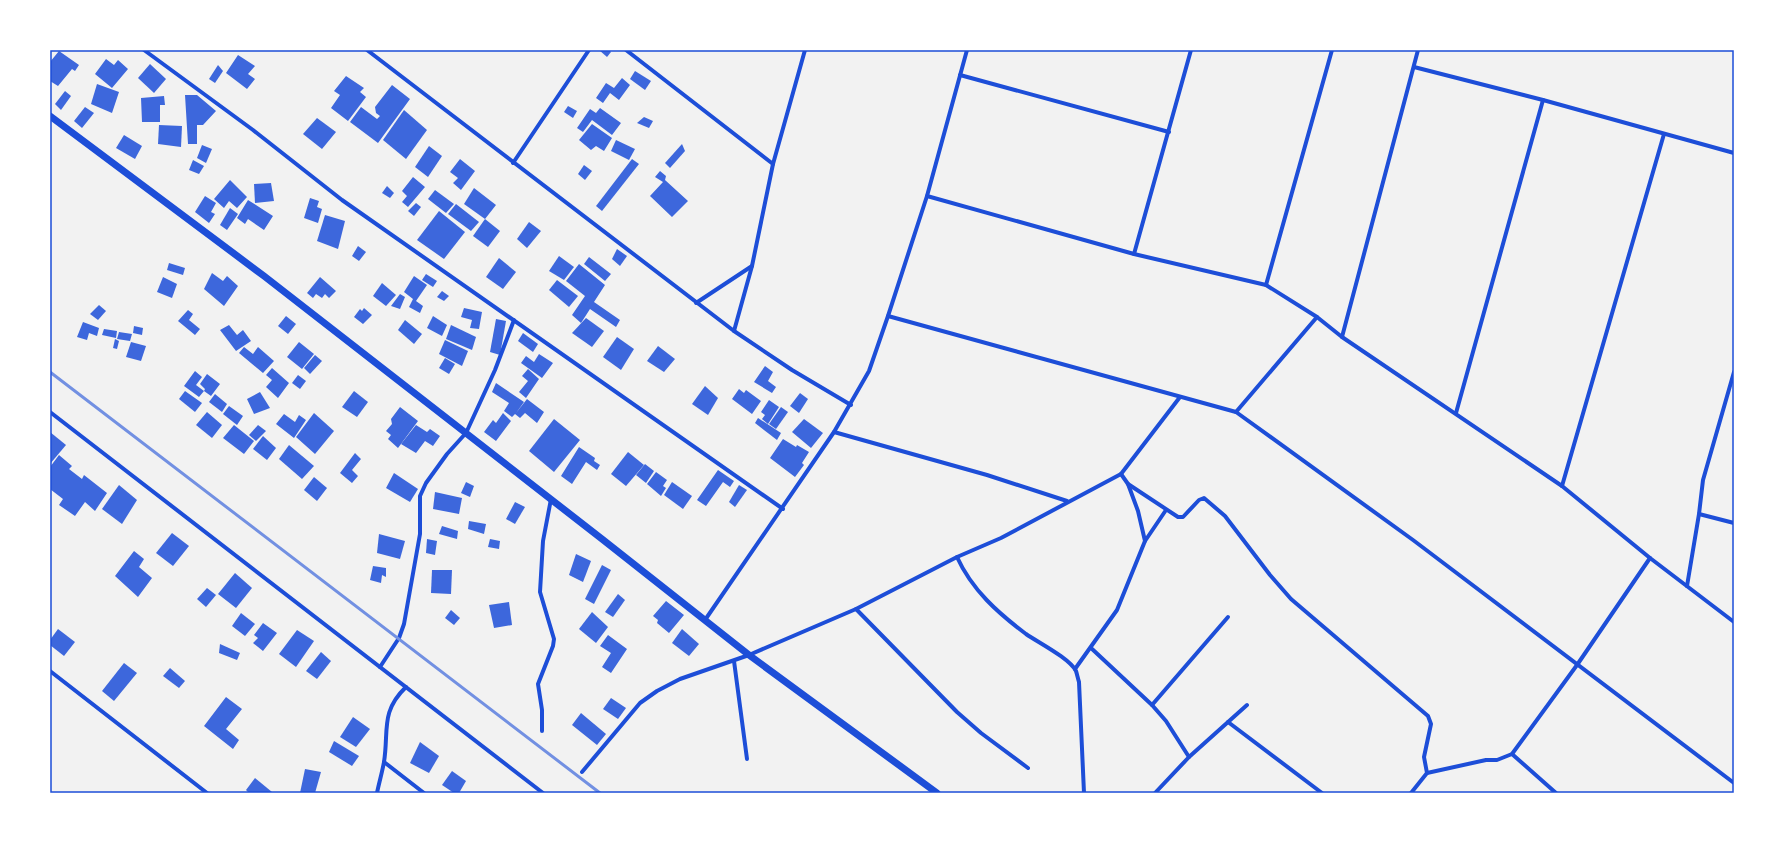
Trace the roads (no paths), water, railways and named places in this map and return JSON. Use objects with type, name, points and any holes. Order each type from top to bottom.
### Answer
[{"type":"street","points":[[144,50],[253,130],[342,200],[782,509]]},
{"type":"street","points":[[367,50],[734,331],[792,370],[851,405]]},
{"type":"street","points":[[513,163],[589,50]]},
{"type":"street","points":[[626,50],[773,164]]},
{"type":"street","points":[[734,331],[752,266],[773,164],[805,50]]},
{"type":"street","points":[[705,620],[834,432],[851,405],[869,371],[927,196],[967,50]]},
{"type":"street","points":[[1134,254],[1191,50]]},
{"type":"street","points":[[1266,285],[1332,50]]},
{"type":"street","points":[[1342,338],[1418,50]]},
{"type":"street","points":[[1414,67],[1543,100],[1734,153]]},
{"type":"street","points":[[960,76],[1169,132]]},
{"type":"street","points":[[1456,413],[1543,100]]},
{"type":"street","points":[[50,116],[264,276],[749,655],[937,793]]},
{"type":"street","points":[[1562,486],[1664,134]]},
{"type":"street","points":[[927,196],[1134,254],[1266,285],[1317,316],[1342,338],[1456,413],[1562,486],[1650,558],[1734,622]]},
{"type":"street","points":[[696,303],[752,266]]},
{"type":"street","points":[[888,316],[1236,412],[1413,540],[1734,783]]},
{"type":"street","points":[[1236,412],[1317,316]]},
{"type":"street","points":[[380,667],[399,638],[404,624],[420,534],[420,496],[426,483],[447,454],[466,433],[495,370],[514,320]]},
{"type":"street","points":[[1687,586],[1700,514],[1703,480],[1733,382],[1734,372]]},
{"type":"street","points":[[582,772],[640,703],[680,679],[749,655],[856,609],[957,557],[1001,538],[1067,501],[1121,474],[1180,397]]},
{"type":"street","points":[[50,412],[543,793]]},
{"type":"street","points":[[834,432],[987,475],[1067,501]]},
{"type":"street","points":[[1121,474],[1128,484],[1138,511],[1146,540]]},
{"type":"street","points":[[1128,484],[1166,510],[1183,517],[1199,500],[1204,498],[1214,506],[1235,527],[1270,576],[1292,599],[1423,709],[1431,724],[1424,757],[1427,773]]},
{"type":"street","points":[[542,731],[542,710],[538,684],[554,646],[554,639],[540,592],[543,541],[551,499]]},
{"type":"street","points":[[1075,670],[1117,610],[1146,540],[1166,510]]},
{"type":"street","points":[[1700,514],[1734,522]]},
{"type":"street","points":[[957,557],[972,585],[981,596],[1027,634],[1059,655],[1075,670],[1079,682],[1084,793]]},
{"type":"street","points":[[1411,793],[1427,773],[1497,760],[1512,754],[1577,665],[1650,558]]},
{"type":"street","points":[[856,609],[957,712],[981,733],[1028,768]]},
{"type":"street","points":[[1152,704],[1228,617]]},
{"type":"street","points":[[1091,648],[1152,704],[1166,721],[1189,757]]},
{"type":"street","points":[[734,660],[747,759]]},
{"type":"street","points":[[50,671],[207,793]]},
{"type":"street","points":[[377,793],[384,762],[387,723],[390,708],[395,698],[406,687]]},
{"type":"street","points":[[1155,793],[1189,757],[1247,705]]},
{"type":"street","points":[[1228,722],[1322,793]]},
{"type":"street","points":[[1512,754],[1556,793]]},
{"type":"street","points":[[384,762],[424,793]]},
{"type":"railway","points":[[50,372],[600,793]]}]
